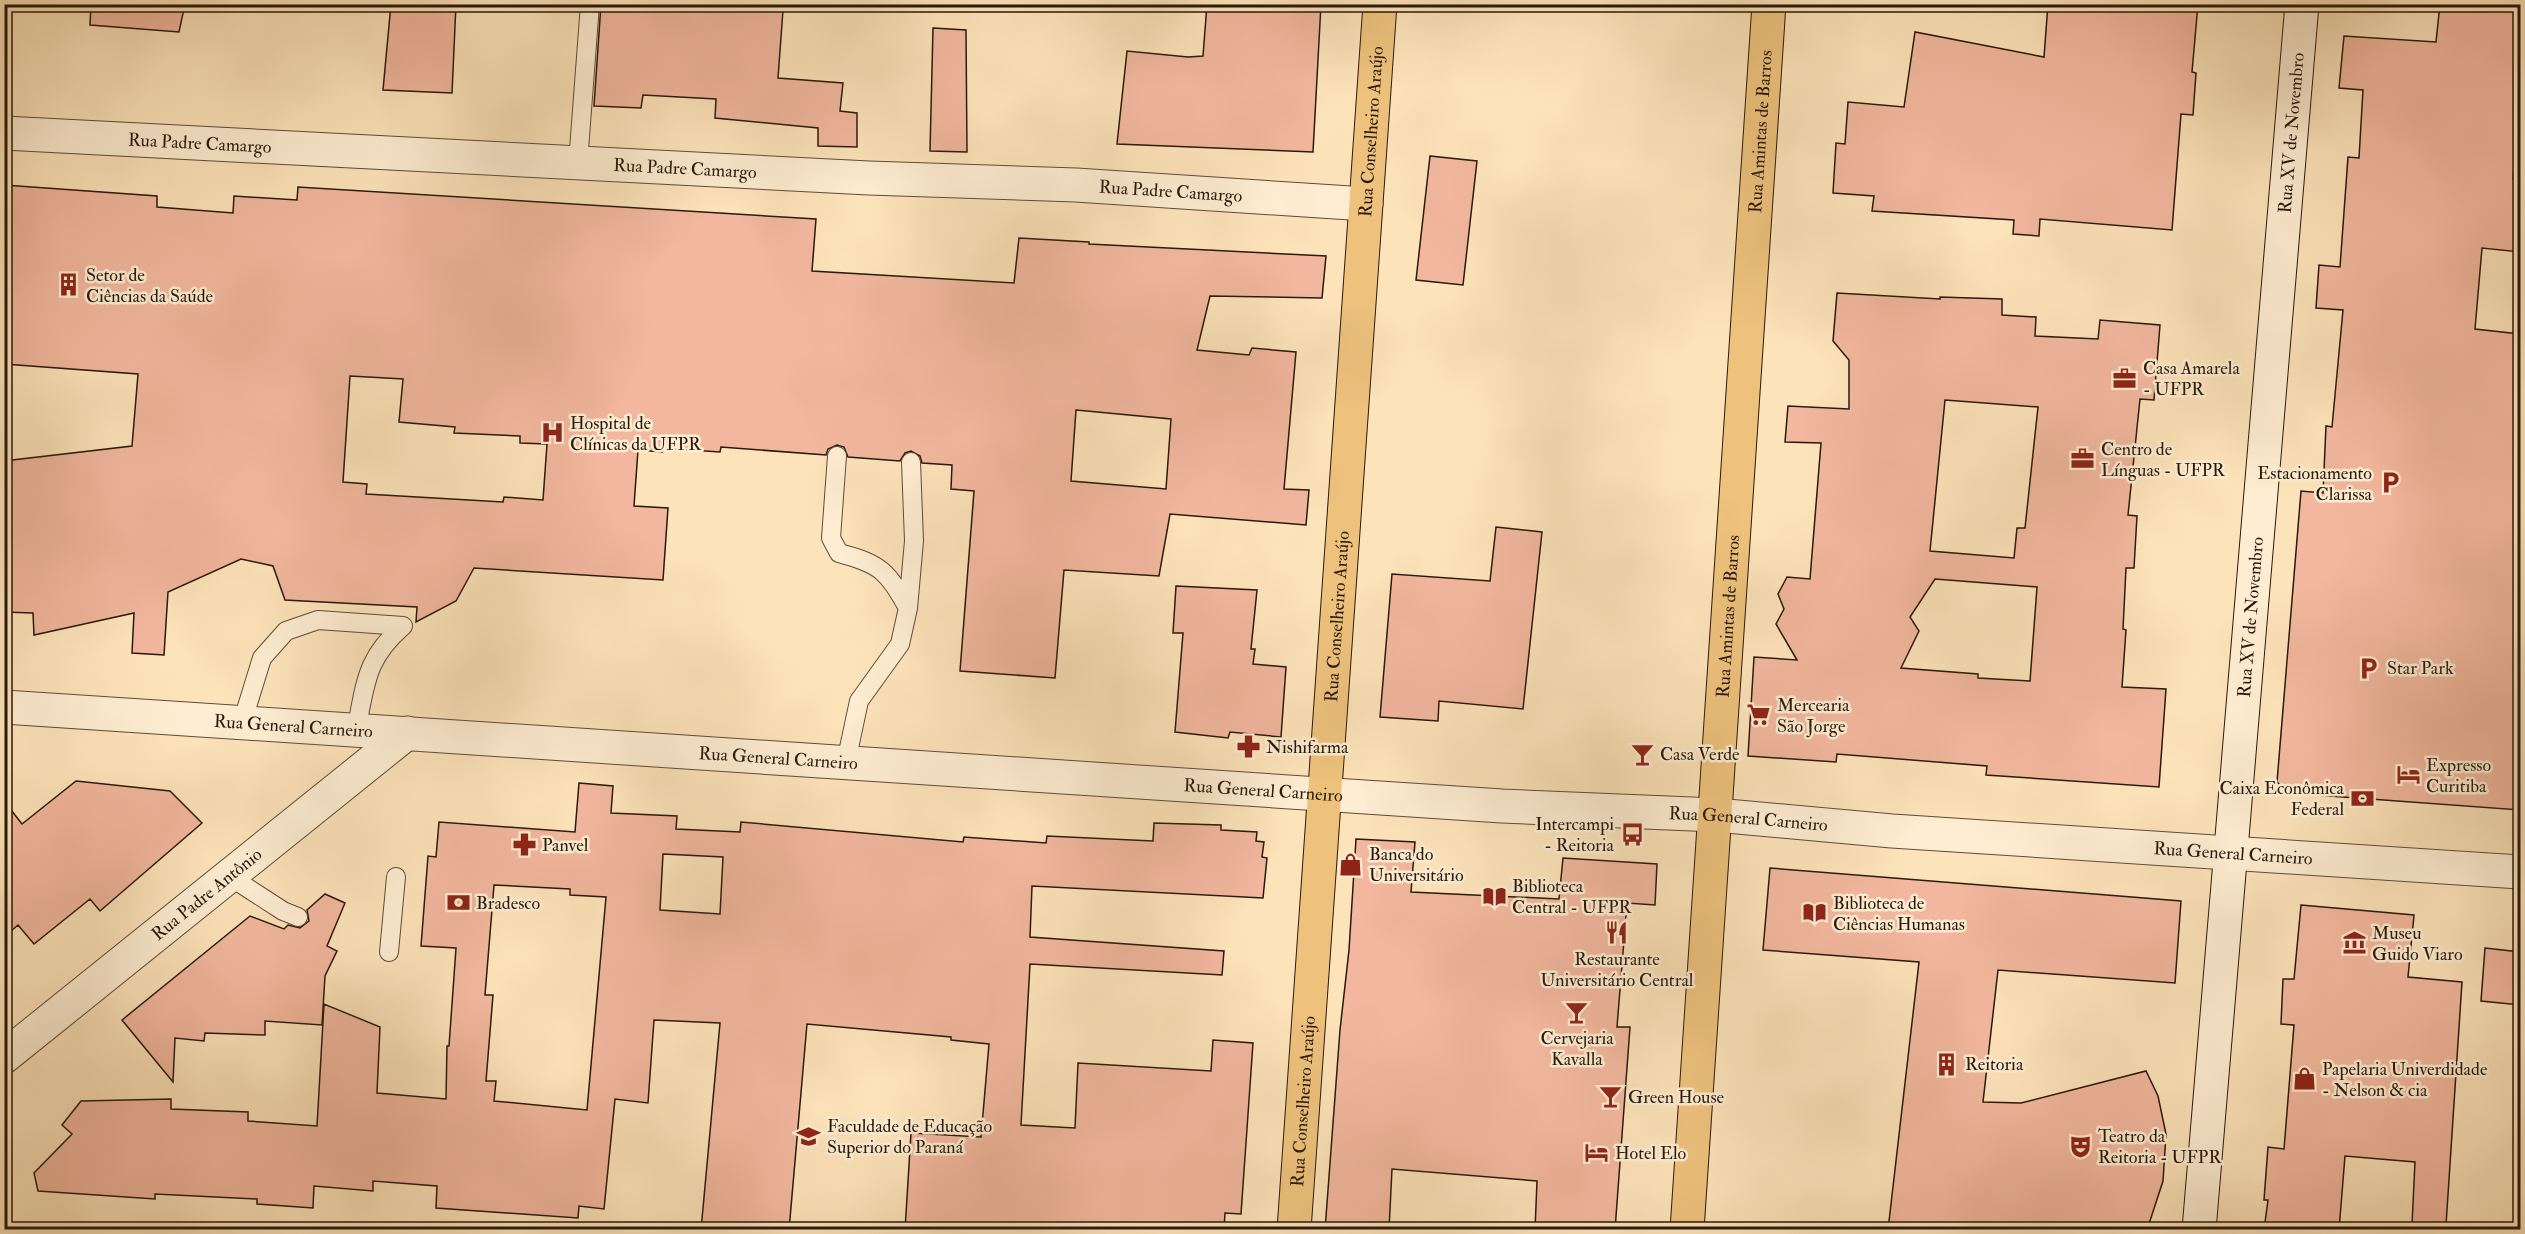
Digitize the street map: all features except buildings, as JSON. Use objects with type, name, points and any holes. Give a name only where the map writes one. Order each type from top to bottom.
[{"type":"main road","name":"Rua Conselheiro Araújo","points":[[1294,1230],[1380,4]]},
{"type":"main road","name":"Rua Amintas de Barros","points":[[1687,1230],[1769,4]]},
{"type":"street","name":"Rua XV de Novembro","points":[[2199,1230],[2302,4]]},
{"type":"street","name":"Rua Padre Camargo","points":[[4,133],[869,178],[1076,185],[1366,204]]},
{"type":"street","name":"Rua General Carneiro","points":[[4,707],[1502,806],[1716,815],[1892,831],[2520,873]]},
{"type":"street","name":"Rua Padre Antônio","points":[[4,1057],[407,733]]},
{"type":"lane","points":[[578,162],[590,4]]},
{"type":"lane","points":[[837,456],[831,538],[839,553],[868,561],[892,579],[908,608]]},
{"type":"lane","points":[[846,762],[859,701],[900,644],[908,608],[914,541],[911,462]]},
{"type":"lane","points":[[242,723],[262,658],[286,631],[318,620],[403,626],[384,642],[369,669],[356,730]]},
{"type":"lane","points":[[230,876],[283,911],[298,917]]},
{"type":"lane","points":[[389,952],[396,877]]},
{"type":"place","name":"Setor de Ciências da Saúde","points":[[68,285]]},
{"type":"place","name":"Casa Amarela - UFPR","points":[[2125,378]]},
{"type":"place","name":"Hospital de Clínicas da UFPR","points":[[552,433]]},
{"type":"place","name":"Centro de Línguas - UFPR","points":[[2083,459]]},
{"type":"place","name":"Estacionamento Clarissa","points":[[2390,483]]},
{"type":"place","name":"Star Park","points":[[2369,668]]},
{"type":"place","name":"Mercearia São Jorge","points":[[1759,715]]},
{"type":"place","name":"Nishifarma","points":[[1248,747]]},
{"type":"place","name":"Casa Verde","points":[[1642,754]]},
{"type":"place","name":"Expresso Curitiba","points":[[2408,775]]},
{"type":"place","name":"Caixa Econômica Federal","points":[[2362,798]]},
{"type":"place","name":"Intercampi - Reitoria","points":[[1632,834]]},
{"type":"place","name":"Panvel","points":[[524,845]]},
{"type":"place","name":"Banca do Universitário","points":[[1351,864]]},
{"type":"place","name":"Biblioteca Central - UFPR","points":[[1494,896]]},
{"type":"place","name":"Bradesco","points":[[458,903]]},
{"type":"place","name":"Biblioteca de Ciências Humanas","points":[[1815,913]]},
{"type":"place","name":"Restaurante Universitário Central","points":[[1617,933]]},
{"type":"place","name":"Museu Guido Viaro","points":[[2354,943]]},
{"type":"place","name":"Cervejaria Kavalla","points":[[1577,1012]]},
{"type":"place","name":"Reitoria","points":[[1947,1064]]},
{"type":"place","name":"Papelaria Univerdidade - Nelson & cia","points":[[2304,1079]]},
{"type":"place","name":"Green House","points":[[1610,1097]]},
{"type":"place","name":"Faculdade de Educação Superior do Paraná","points":[[809,1136]]},
{"type":"place","name":"Teatro da Reitoria - UFPR","points":[[2080,1146]]},
{"type":"place","name":"Hotel Elo","points":[[1597,1153]]}]
